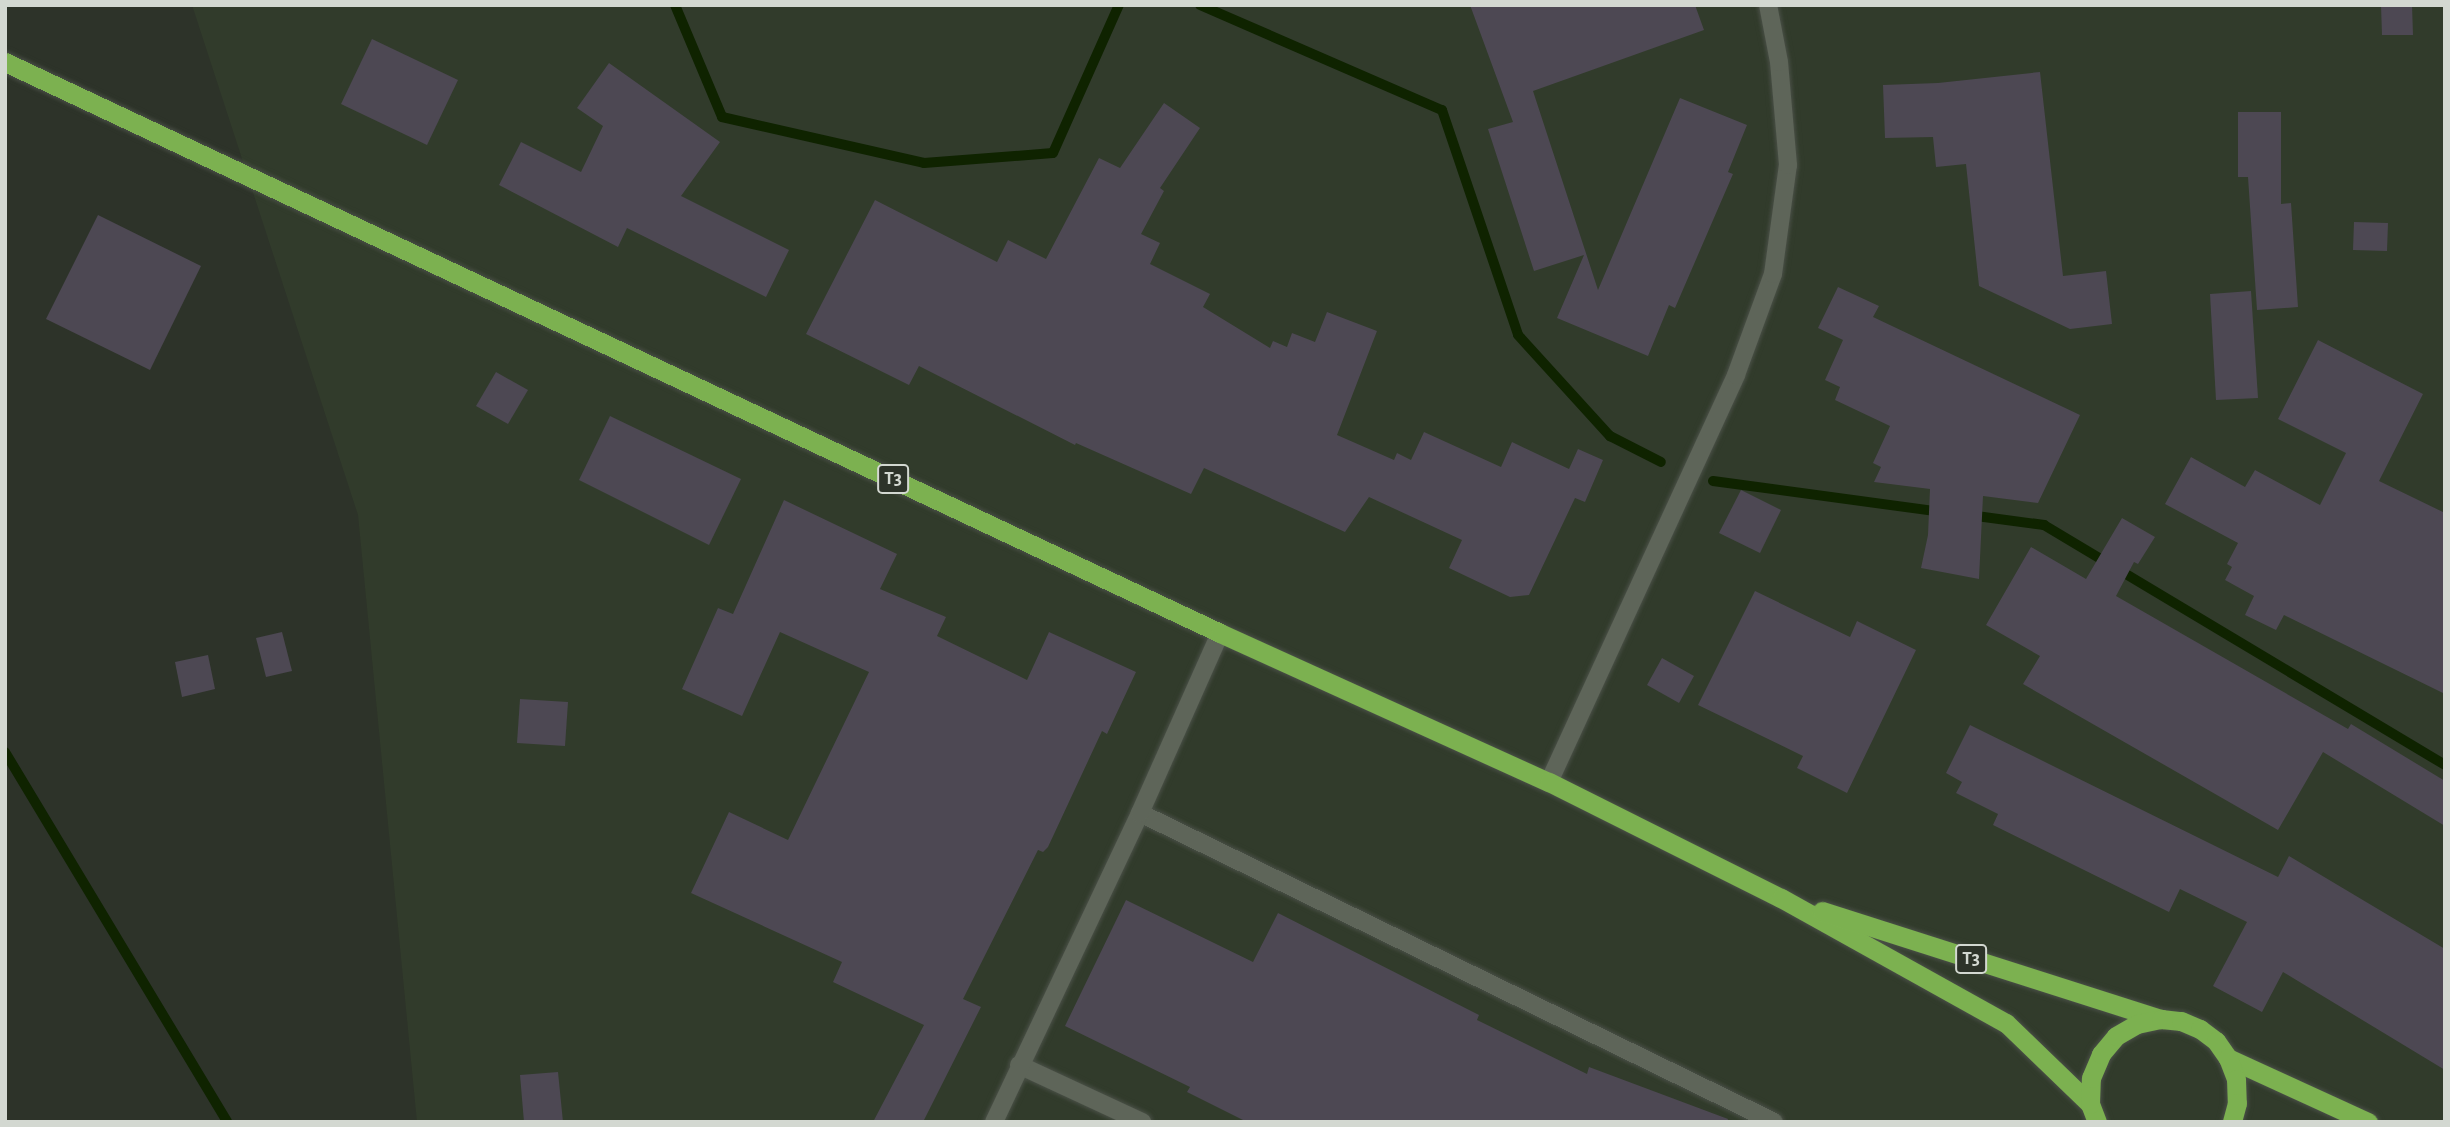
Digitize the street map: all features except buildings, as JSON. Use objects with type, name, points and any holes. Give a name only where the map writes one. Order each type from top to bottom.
[{"type":"highway","name":"T3","points":[[5,62],[1220,633],[1549,782],[1781,898],[2006,1024],[2093,1113]]},
{"type":"highway","name":"T3","points":[[1781,898],[2200,1029],[2217,1041],[2228,1058],[2236,1079],[2237,1103],[2232,1122]]},
{"type":"highway","name":"T3","points":[[2093,1113],[2091,1078],[2101,1054],[2116,1036],[2137,1024],[2161,1019]]},
{"type":"highway","name":"T3","points":[[2228,1058],[2368,1122]]},
{"type":"street","points":[[1549,782],[1736,375],[1773,274],[1788,165],[1779,62],[1768,5]]},
{"type":"street","points":[[994,1122],[1140,813],[1220,633]]},
{"type":"street","points":[[1140,813],[1774,1122]]},
{"type":"street","points":[[1019,1065],[1142,1122]]},
{"type":"shaded area","points":[[192,5],[2445,5],[2445,1122],[417,1122],[358,515]]},
{"type":"waterway","points":[[675,5],[722,117],[924,163],[1053,153],[1119,5]]},
{"type":"waterway","points":[[1200,5],[1442,110],[1518,335],[1610,436],[1661,462]]},
{"type":"waterway","points":[[1713,481],[1943,512]]},
{"type":"waterway","points":[[1969,515],[2044,525],[2445,765]]},
{"type":"waterway","points":[[5,752],[227,1122]]}]
